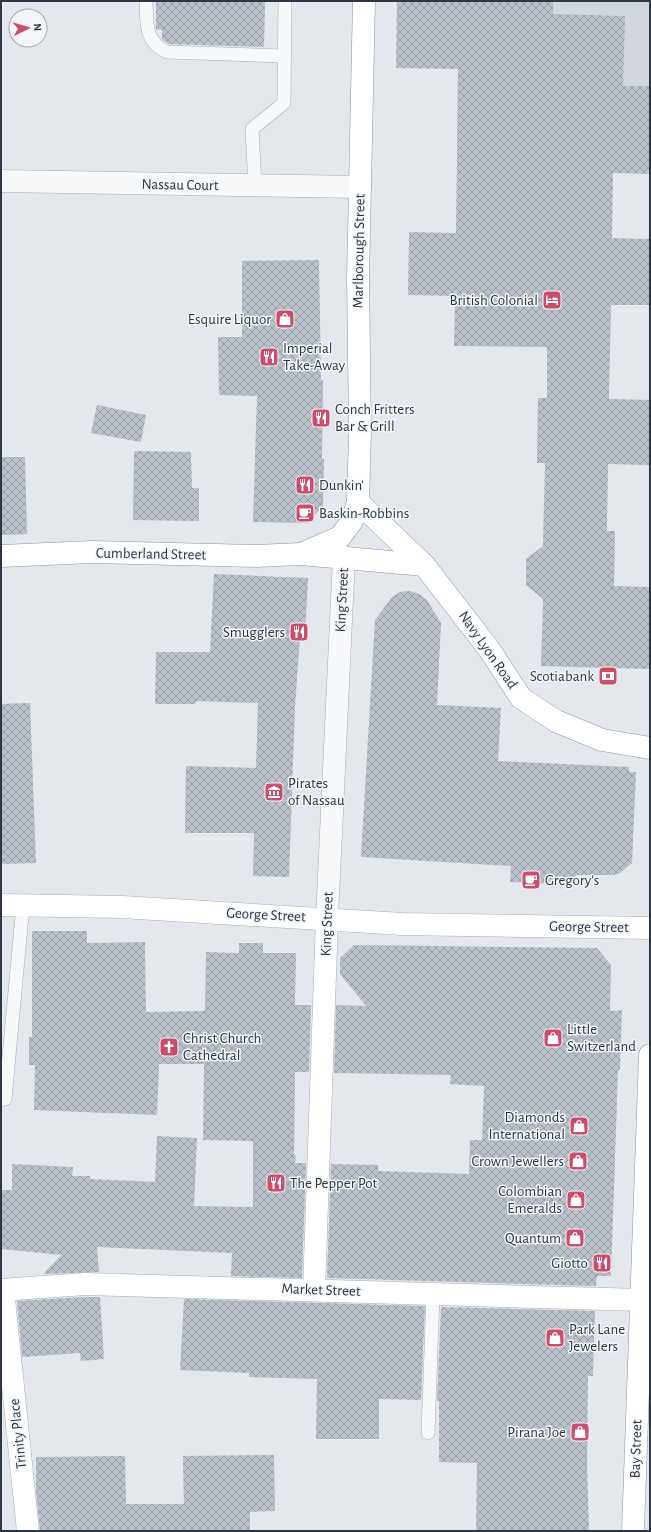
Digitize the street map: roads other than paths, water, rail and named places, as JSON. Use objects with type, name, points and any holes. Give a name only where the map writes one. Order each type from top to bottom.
[{"type":"main road","name":"Marlborough Street","points":[[358,502],[360,430],[358,278],[364,1]]},
{"type":"main road","name":"Cumberland Street","points":[[301,554],[340,537],[352,521],[358,502]]},
{"type":"main road","name":"Navy Lyon Road","points":[[358,502],[424,565],[489,649],[521,698],[556,721],[602,740],[650,748]]},
{"type":"main road","name":"Cumberland Street","points":[[1,556],[92,552],[256,556],[301,554],[424,565]]},
{"type":"main road","name":"George Street","points":[[1,905],[122,907],[327,918],[403,924],[650,928]]},
{"type":"main road","name":"King Street","points":[[314,1290],[327,918]]},
{"type":"main road","name":"Bay Street","points":[[633,1531],[643,1437],[642,1300],[650,1055]]},
{"type":"main road","name":"Market Street","points":[[2,1290],[85,1284],[642,1300]]},
{"type":"main road","name":"Trinity Place","points":[[2,1290],[28,1531]]},
{"type":"street","name":"Nassau Court","points":[[1,182],[360,187]]},
{"type":"street","name":"King Street","points":[[327,918],[344,557]]},
{"type":"lane","points":[[146,1],[148,33],[156,47],[167,52],[284,56]]},
{"type":"lane","points":[[255,186],[252,129],[284,103],[285,1]]},
{"type":"lane","points":[[1,1100],[5,1099],[23,905]]},
{"type":"lane","points":[[428,1433],[433,1294]]},
{"type":"place","name":"British Colonial","points":[[552,300]]},
{"type":"place","name":"Esquire Liquor","points":[[285,319]]},
{"type":"place","name":"Imperial Take-Away","points":[[269,357]]},
{"type":"place","name":"Conch Fritters Bar & Grill","points":[[321,418]]},
{"type":"place","name":"Dunkin'","points":[[305,485]]},
{"type":"place","name":"Baskin-Robbins","points":[[305,513]]},
{"type":"place","name":"Smugglers","points":[[299,632]]},
{"type":"place","name":"Scotiabank","points":[[608,676]]},
{"type":"place","name":"Pirates of Nassau","points":[[274,792]]},
{"type":"place","name":"Gregory’s","points":[[531,880]]},
{"type":"place","name":"Little Switzerland","points":[[553,1038]]},
{"type":"place","name":"Christ Church Cathedral","points":[[169,1047]]},
{"type":"place","name":"Diamonds International","points":[[579,1126]]},
{"type":"place","name":"Crown Jewellers","points":[[578,1161]]},
{"type":"place","name":"The Pepper Pot","points":[[276,1183]]},
{"type":"place","name":"Colombian Emeralds","points":[[576,1200]]},
{"type":"place","name":"Quantum","points":[[575,1238]]},
{"type":"place","name":"Giotto","points":[[602,1263]]},
{"type":"place","name":"Park Lane Jewelers","points":[[555,1338]]},
{"type":"place","name":"Pirana Joe","points":[[580,1432]]}]
